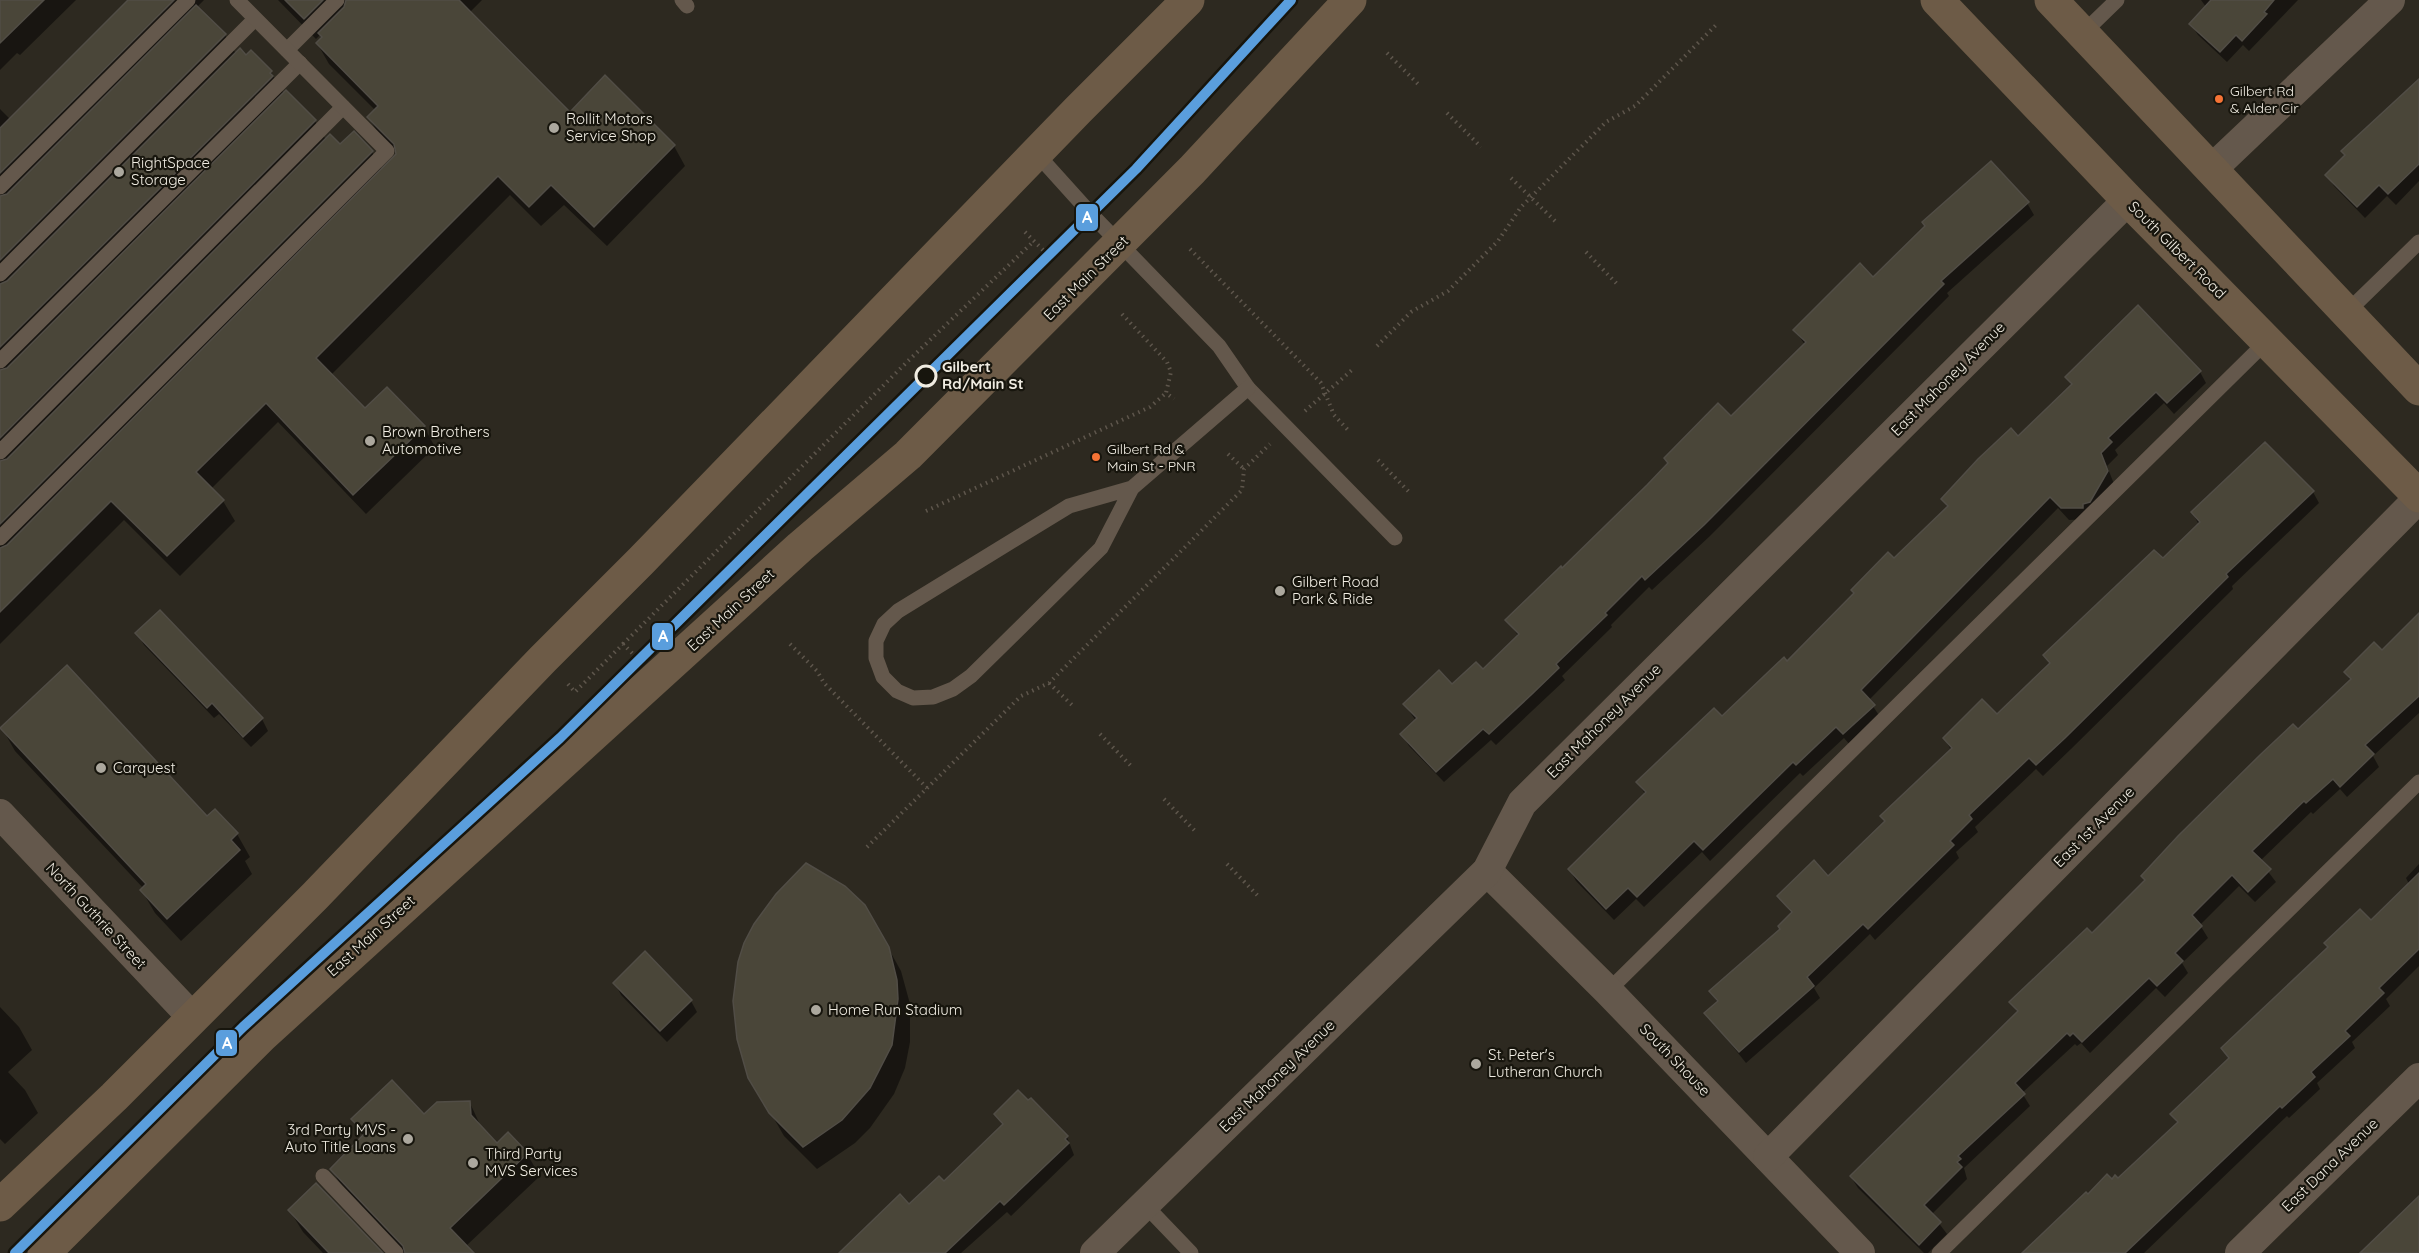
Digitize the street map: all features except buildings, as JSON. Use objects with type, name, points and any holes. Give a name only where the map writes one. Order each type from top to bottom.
[{"type":"main road","points":[[0,1205],[91,1120],[315,896],[1036,153],[1188,0]]},
{"type":"main road","name":"East Main Street","points":[[44,1253],[262,1036],[800,547],[908,455],[1228,133],[1350,0]]},
{"type":"main road","name":"South Gilbert Road","points":[[1937,0],[2128,200],[2419,497]]},
{"type":"main road","points":[[2051,0],[2419,389]]},
{"type":"street","points":[[2212,169],[2390,0]]},
{"type":"street","name":"East Mahoney Avenue","points":[[1095,1253],[1487,871],[1522,803],[2128,200]]},
{"type":"street","name":"East 1st Avenue","points":[[1768,1157],[2419,497]]},
{"type":"street","name":"North Guthrie Street","points":[[0,814],[193,1018]]},
{"type":"street","name":"South Shouse","points":[[1487,871],[1608,991],[1860,1253]]},
{"type":"street","name":"East Dana Avenue","points":[[2240,1253],[2419,1078]]},
{"type":"lane","points":[[0,187],[188,0]]},
{"type":"lane","points":[[0,538],[387,151],[237,0]]},
{"type":"lane","points":[[287,50],[337,0]]},
{"type":"lane","points":[[2083,33],[2117,0]]},
{"type":"lane","points":[[0,274],[255,19]]},
{"type":"lane","points":[[0,361],[300,63]]},
{"type":"lane","points":[[0,452],[344,106]]},
{"type":"lane","points":[[1036,153],[1219,346],[1248,388],[1395,538]]},
{"type":"lane","points":[[2346,313],[2419,242]]},
{"type":"lane","points":[[1608,991],[2267,341]]},
{"type":"lane","points":[[1132,488],[1069,506],[898,611],[884,624],[876,641],[876,658],[883,677],[897,691],[913,698],[933,697],[971,676],[1101,548],[1132,488],[1248,388]]},
{"type":"lane","points":[[1939,1253],[2419,782]]},
{"type":"lane","points":[[323,1176],[396,1253]]},
{"type":"lane","points":[[1145,1205],[1191,1253]]},
{"type":"path","points":[[1377,346],[1411,312],[1448,291],[1498,241],[1521,207],[1606,122],[1635,106],[1718,23]]},
{"type":"path","points":[[1387,53],[1419,85]]},
{"type":"path","points":[[1447,113],[1481,147]]},
{"type":"path","points":[[1511,178],[1555,221]]},
{"type":"path","points":[[1024,232],[1044,252]]},
{"type":"path","points":[[568,684],[575,692],[909,360],[1034,241]]},
{"type":"path","points":[[1190,249],[1321,383],[1334,415],[1348,430]]},
{"type":"path","points":[[1586,252],[1619,286]]},
{"type":"path","points":[[926,511],[1150,407],[1166,393],[1171,372],[1167,362],[1122,314]]},
{"type":"path","points":[[1303,412],[1352,370]]},
{"type":"path","points":[[1166,393],[1174,399]]},
{"type":"path","points":[[867,847],[1021,696],[1049,683],[1242,490],[1244,469],[1270,444]]},
{"type":"path","points":[[1228,454],[1244,469]]},
{"type":"path","points":[[1378,460],[1410,493]]},
{"type":"path","points":[[623,644],[634,654]]},
{"type":"path","points":[[790,644],[817,671],[824,683],[927,788]]},
{"type":"path","points":[[1049,683],[1073,706]]},
{"type":"path","points":[[1100,734],[1132,767]]},
{"type":"path","points":[[1164,800],[1196,832]]},
{"type":"path","points":[[1227,864],[1260,897]]},
{"type":"transit line","name":"A","points":[[15,1253],[243,1027],[560,738],[1136,169],[1291,0]]},
{"type":"place","name":"Gilbert Rd & Alder Cir","points":[[2219,99]]},
{"type":"place","name":"Rollit Motors Service Shop","points":[[554,128]]},
{"type":"place","name":"RightSpace Storage","points":[[119,172]]},
{"type":"place","name":"Gilbert Rd/Main St","points":[[926,376]]},
{"type":"place","name":"Brown Brothers Automotive","points":[[370,441]]},
{"type":"place","name":"Gilbert Rd & Main St - PNR","points":[[1096,457]]},
{"type":"place","name":"Gilbert Road Park & Ride","points":[[1280,591]]},
{"type":"place","name":"Carquest","points":[[101,768]]},
{"type":"place","name":"Home Run Stadium","points":[[816,1010]]},
{"type":"place","name":"St. Peter's Lutheran Church","points":[[1476,1064]]},
{"type":"place","name":"3rd Party MVS - Auto Title Loans","points":[[408,1139]]},
{"type":"place","name":"Third Party MVS Services","points":[[473,1163]]}]
